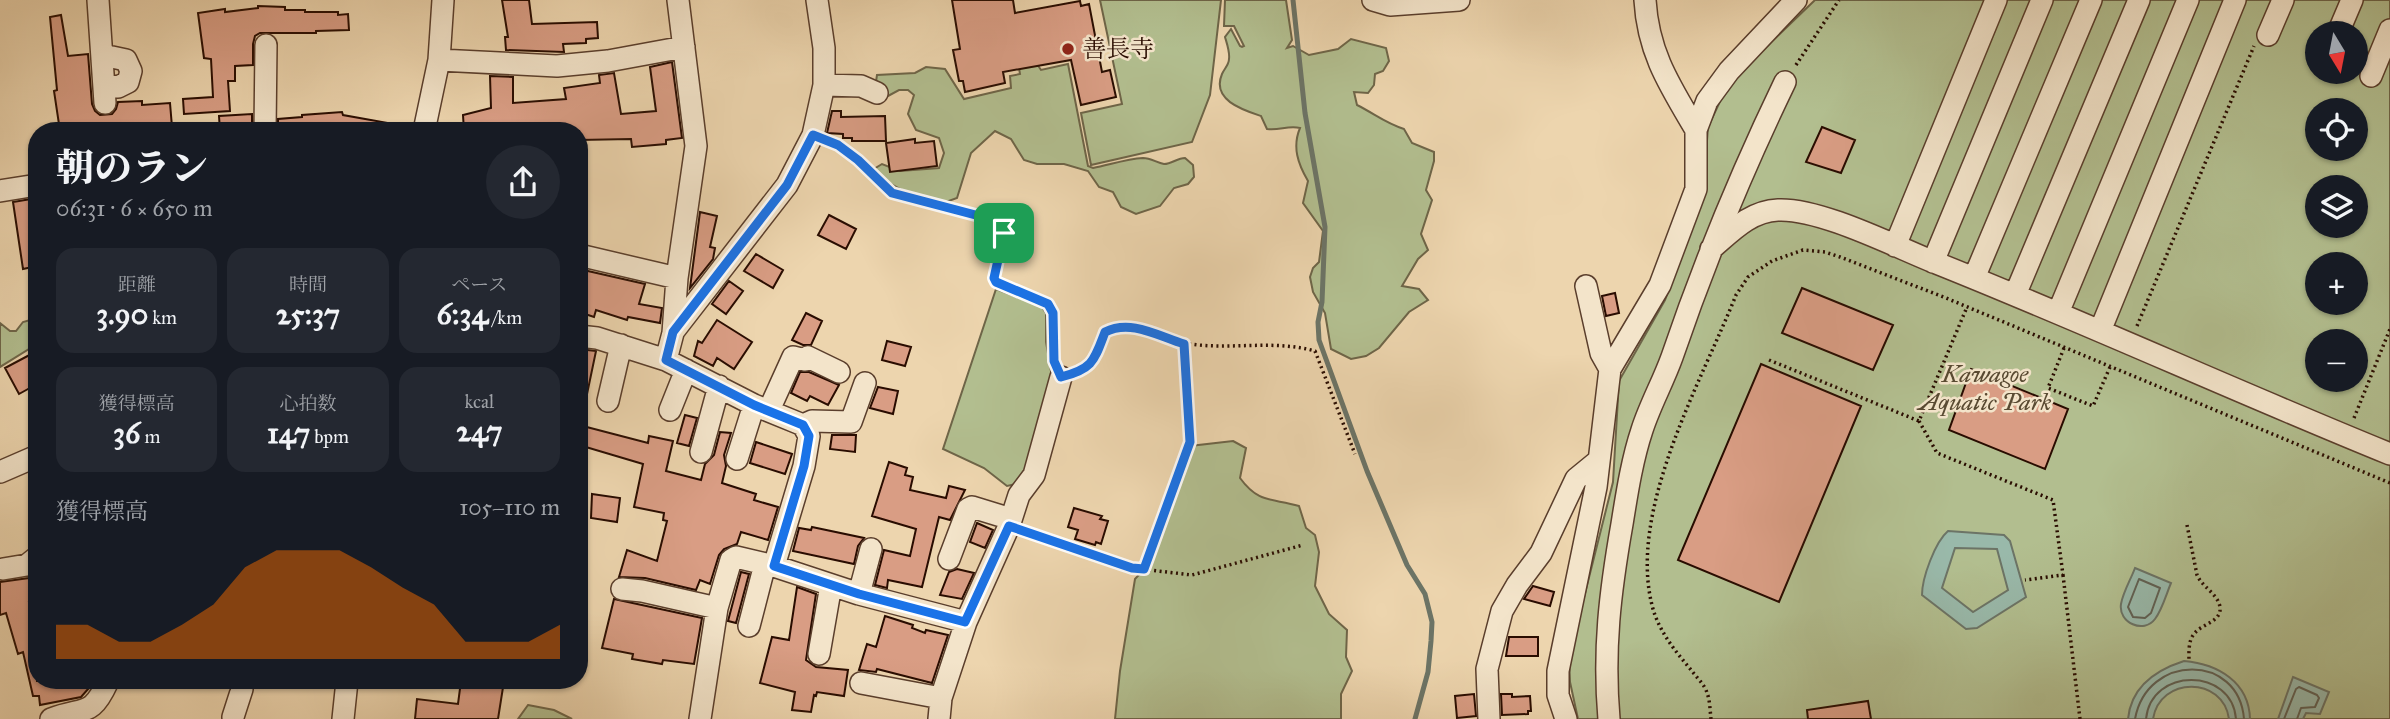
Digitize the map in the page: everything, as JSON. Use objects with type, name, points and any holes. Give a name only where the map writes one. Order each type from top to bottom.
[{"type":"street","points":[[98,0],[104,94]]},
{"type":"street","points":[[426,122],[439,61],[443,0]]},
{"type":"street","points":[[666,360],[673,332],[677,278],[696,146],[678,0]]},
{"type":"street","points":[[673,332],[787,185],[813,135],[824,85],[824,48],[817,0]]},
{"type":"street","points":[[1382,1],[1421,4],[1459,0]]},
{"type":"street","points":[[1645,0],[1646,19],[1661,72],[1696,130]]},
{"type":"street","points":[[1566,719],[1558,695],[1558,671],[1597,487],[1610,369],[1660,285],[1696,189],[1696,130],[1707,101],[1729,71],[1797,0]]},
{"type":"street","points":[[1895,246],[1996,0]]},
{"type":"street","points":[[1933,261],[2042,0]]},
{"type":"street","points":[[1974,278],[2091,0]]},
{"type":"street","points":[[2015,295],[2139,0]]},
{"type":"street","points":[[2058,313],[2188,0]]},
{"type":"street","points":[[2100,331],[2235,0]]},
{"type":"street","points":[[2262,36],[2283,0]]},
{"type":"street","points":[[2343,21],[2352,0]]},
{"type":"street","points":[[2371,76],[2390,30]]},
{"type":"street","points":[[265,122],[266,46]]},
{"type":"street","points":[[439,61],[557,66],[608,61],[684,47]]},
{"type":"street","points":[[1609,719],[1605,675],[1606,631],[1626,499],[1642,431],[1711,249],[1752,149],[1785,82]]},
{"type":"street","points":[[824,85],[861,86],[877,93]]},
{"type":"street","points":[[0,191],[28,186]]},
{"type":"street","points":[[1711,249],[1759,213],[1779,210],[1819,216],[2015,295],[2390,454]]},
{"type":"street","points":[[588,257],[677,278]]},
{"type":"street","points":[[1586,286],[1601,353],[1610,369]]},
{"type":"street","points":[[588,337],[666,360],[803,425],[809,436],[804,466],[749,626]]},
{"type":"street","points":[[608,401],[621,345]]},
{"type":"street","points":[[737,459],[762,407],[793,357],[805,360],[808,357],[839,372]]},
{"type":"street","points":[[670,410],[686,370]]},
{"type":"street","points":[[861,683],[940,709],[965,622],[1010,523],[1019,495],[1034,475],[1061,377]]},
{"type":"street","points":[[803,425],[812,421],[850,422],[865,383]]},
{"type":"street","points":[[701,452],[719,386]]},
{"type":"street","points":[[1489,719],[1487,669],[1502,611],[1541,553],[1576,479],[1598,461]]},
{"type":"street","points":[[0,472],[28,462]]},
{"type":"street","points":[[950,559],[968,509],[972,507],[1010,523]]},
{"type":"street","points":[[859,594],[871,549]]},
{"type":"street","points":[[701,719],[717,608],[731,560],[736,557],[965,622]]},
{"type":"street","points":[[3,569],[28,564]]},
{"type":"street","points":[[819,654],[831,585]]},
{"type":"street","points":[[622,589],[717,608]]},
{"type":"street","points":[[51,719],[90,709],[99,701],[104,689]]},
{"type":"street","points":[[233,717],[242,689]]},
{"type":"street","points":[[343,719],[346,689]]},
{"type":"path","points":[[1785,82],[1839,0]]},
{"type":"path","points":[[2130,345],[2262,36]]},
{"type":"path","points":[[813,135],[838,145],[892,193],[987,218],[999,225],[1004,233],[994,278],[996,282],[1048,304],[1053,313],[1054,361],[1061,377],[1081,372],[1093,362],[1105,332],[1129,326],[1184,344],[1276,346],[1315,351],[1355,454]]},
{"type":"path","points":[[1711,719],[1707,691],[1659,628],[1652,605],[1648,572],[1651,513],[1658,487],[1736,295],[1748,277],[1756,271],[1772,261],[1802,250],[1825,252],[1840,257],[1967,307],[2390,483]]},
{"type":"path","points":[[1919,421],[1967,307]]},
{"type":"path","points":[[2346,436],[2390,329]]},
{"type":"path","points":[[1144,569],[1190,442],[1184,344]]},
{"type":"path","points":[[2064,348],[2048,388],[2093,406],[2110,367]]},
{"type":"path","points":[[1769,360],[1919,421],[1937,453],[2053,500],[2080,719]]},
{"type":"path","points":[[1010,523],[1132,568],[1192,575],[1303,545]]},
{"type":"path","points":[[2187,525],[2197,575],[2220,605],[2214,620],[2200,628],[2191,638],[2189,662]]},
{"type":"path","points":[[2025,580],[2063,575]]},
{"type":"green space","points":[[1100,0],[1221,0],[1210,95],[1192,142],[1091,165],[1081,113],[1122,104]]},
{"type":"green space","points":[[1225,0],[1286,0],[1292,40],[1287,48],[1293,46],[1309,55],[1338,49],[1351,39],[1386,48],[1389,61],[1383,71],[1375,74],[1374,85],[1368,93],[1354,92],[1357,105],[1404,129],[1412,143],[1434,152],[1426,190],[1432,200],[1421,234],[1428,250],[1418,259],[1402,286],[1419,289],[1428,300],[1409,312],[1379,348],[1366,356],[1351,359],[1331,349],[1325,313],[1313,292],[1310,277],[1319,262],[1323,231],[1303,203],[1308,181],[1297,155],[1296,142],[1300,128],[1267,129],[1261,116],[1231,102],[1221,91],[1222,74],[1229,59],[1225,37],[1231,29],[1240,46],[1244,46],[1234,26],[1224,26]]},
{"type":"green space","name":"Kawagoe Aquatic Park","points":[[1815,0],[2390,0],[2390,719],[1578,719],[1570,682],[1569,657],[1613,482],[1619,381],[1665,300],[1706,189],[1708,127],[1723,95],[1741,71]]},
{"type":"green space","points":[[1037,64],[1041,70],[1068,64],[1088,166],[1093,168],[1143,158],[1164,164],[1185,158],[1193,165],[1194,177],[1188,184],[1174,188],[1160,206],[1136,214],[1121,207],[1113,192],[1099,187],[1088,171],[1064,164],[1037,164],[1024,160],[1011,139],[995,131],[971,153],[957,198],[946,202],[907,193],[887,182],[874,169],[882,164],[900,171],[939,168],[944,153],[939,138],[916,130],[908,114],[914,95],[908,90],[899,90],[888,96],[875,88],[877,75],[915,73],[926,67],[945,69],[964,99],[1011,88],[1010,76],[1020,74],[1019,68]]},
{"type":"green space","points":[[996,289],[1041,306],[1046,313],[1046,342],[1052,377],[1031,463],[1016,484],[1007,486],[984,468],[943,449]]},
{"type":"green space","points":[[28,321],[28,350],[0,367],[0,323],[10,331],[16,331],[23,322]]},
{"type":"green space","points":[[1233,441],[1246,448],[1240,478],[1253,492],[1266,499],[1299,506],[1306,528],[1315,535],[1319,552],[1315,586],[1329,614],[1347,630],[1346,657],[1352,671],[1341,694],[1341,719],[1115,719],[1135,579],[1150,563],[1190,446]]},
{"type":"green space","points":[[528,705],[554,710],[572,719],[518,719]]},
{"type":"water","points":[[1948,531],[2004,535],[2010,541],[2026,597],[1977,628],[1966,629],[1922,595],[1930,561]],"holes":[[[1955,548],[1997,549],[2008,590],[1973,612],[1942,588]]]},
{"type":"water","points":[[2135,568],[2171,583],[2155,619],[2145,626],[2128,621],[2121,611],[2123,595]]},
{"type":"water","points":[[2184,661],[2209,666],[2229,677],[2244,695],[2250,719],[2229,719],[2224,705],[2216,695],[2191,687],[2167,695],[2158,705],[2153,719],[2128,719],[2134,697],[2147,681],[2164,669]]},
{"type":"water","points":[[2293,677],[2329,692],[2320,714],[2306,713],[2303,719],[2278,719]]},
{"type":"building","points":[[502,0],[529,0],[532,24],[597,22],[598,38],[586,39],[586,43],[563,44],[564,52],[506,50],[505,37],[508,37]]},
{"type":"building","points":[[952,0],[1013,0],[1015,13],[1080,1],[1081,6],[1089,4],[1102,72],[1110,70],[1116,97],[1081,105],[1071,60],[1003,72],[1005,83],[965,92],[963,81],[959,81],[953,50],[960,49]]},
{"type":"building","points":[[258,6],[348,14],[349,30],[260,33],[255,36],[253,44],[253,65],[235,66],[235,81],[228,81],[230,111],[184,114],[183,99],[213,97],[211,59],[204,58],[198,13],[225,9],[225,12]]},
{"type":"building","points":[[61,15],[68,56],[88,54],[92,104],[95,111],[100,115],[112,114],[118,102],[142,101],[142,105],[170,103],[172,122],[59,122],[50,17]]},
{"type":"building","points":[[672,62],[682,138],[666,140],[666,144],[632,147],[631,139],[588,140],[588,122],[463,122],[463,115],[491,108],[490,76],[513,77],[513,103],[566,99],[564,88],[600,83],[599,75],[614,73],[621,114],[656,111],[650,67]]},
{"type":"building","points":[[832,111],[841,111],[841,117],[885,116],[886,141],[852,141],[852,138],[843,138],[843,134],[827,133]]},
{"type":"building","points":[[342,112],[343,115],[382,122],[278,122],[278,119]]},
{"type":"building","points":[[252,114],[252,122],[219,122],[219,116]]},
{"type":"building","points":[[1822,127],[1855,140],[1841,173],[1806,162]]},
{"type":"building","points":[[915,139],[915,143],[934,141],[937,166],[890,172],[886,143]]},
{"type":"building","points":[[28,200],[28,268],[23,269],[13,202]]},
{"type":"building","points":[[700,212],[717,216],[710,247],[715,248],[713,259],[690,288]]},
{"type":"building","points":[[829,215],[856,229],[846,249],[818,235]]},
{"type":"building","points":[[756,254],[783,270],[773,288],[744,271]]},
{"type":"building","points":[[588,271],[645,284],[639,304],[662,308],[660,323],[628,317],[627,320],[596,310],[594,317],[588,315]]},
{"type":"building","points":[[729,281],[743,291],[726,314],[712,304]]},
{"type":"building","points":[[1802,288],[1893,325],[1873,370],[1782,333]]},
{"type":"building","points":[[1615,293],[1619,313],[1606,316],[1602,296]]},
{"type":"building","points":[[806,313],[822,321],[811,345],[792,340]]},
{"type":"building","points":[[717,320],[752,342],[734,369],[717,358],[713,366],[694,356],[698,341],[702,343]]},
{"type":"building","points":[[887,341],[911,347],[905,366],[882,360]]},
{"type":"building","points":[[588,350],[596,351],[588,389]]},
{"type":"building","points":[[28,356],[28,389],[19,394],[5,368]]},
{"type":"building","points":[[1761,364],[1861,406],[1779,602],[1678,560]]},
{"type":"building","points":[[1971,369],[2068,409],[2045,469],[1949,430]]},
{"type":"building","points":[[800,372],[809,372],[839,385],[828,405],[810,396],[807,401],[791,393]]},
{"type":"building","points":[[878,387],[898,391],[893,414],[870,408]]},
{"type":"building","points":[[685,415],[697,418],[689,446],[677,443]]},
{"type":"building","points":[[588,427],[648,443],[649,436],[673,441],[666,471],[701,480],[705,464],[714,455],[720,432],[731,433],[724,455],[726,466],[722,483],[756,494],[754,500],[778,507],[768,540],[741,532],[737,544],[724,549],[719,555],[710,584],[700,580],[696,590],[645,578],[619,577],[627,550],[657,561],[667,521],[663,520],[664,513],[634,507],[643,464],[588,448]]},
{"type":"building","points":[[832,435],[856,435],[855,452],[830,449]]},
{"type":"building","points":[[756,442],[792,454],[785,474],[750,463]]},
{"type":"building","points":[[889,462],[907,468],[905,475],[913,477],[910,490],[946,498],[949,486],[965,490],[950,520],[939,517],[922,587],[888,580],[887,588],[875,585],[884,550],[910,556],[916,529],[872,516]]},
{"type":"building","points":[[592,494],[620,498],[617,522],[591,518]]},
{"type":"building","points":[[1074,508],[1102,516],[1100,519],[1108,521],[1101,544],[1096,542],[1095,545],[1075,539],[1078,530],[1068,527]]},
{"type":"building","points":[[977,523],[993,530],[985,548],[970,542]]},
{"type":"building","points":[[812,527],[864,538],[858,546],[854,564],[793,551],[799,528],[811,530]]},
{"type":"building","points":[[957,569],[974,573],[962,599],[940,595],[949,572]]},
{"type":"building","points":[[741,572],[749,574],[736,623],[728,621]]},
{"type":"building","points":[[28,578],[28,674],[23,652],[18,654],[6,613],[0,615],[0,582]]},
{"type":"building","points":[[1533,586],[1554,592],[1550,606],[1524,599]]},
{"type":"building","points":[[797,587],[816,594],[806,660],[816,667],[848,670],[844,696],[817,692],[811,712],[792,710],[795,692],[760,683],[772,637],[789,640]]},
{"type":"building","points":[[614,599],[702,618],[694,664],[663,660],[662,664],[632,659],[633,654],[602,648]]},
{"type":"building","points":[[885,616],[913,625],[912,628],[925,633],[926,630],[948,635],[932,683],[877,669],[876,672],[859,670],[867,644],[876,647]]},
{"type":"building","points":[[1509,637],[1538,637],[1538,656],[1506,656]]},
{"type":"building","points":[[31,689],[88,689],[81,697],[40,705],[39,696],[33,696]]},
{"type":"building","points":[[460,689],[503,689],[498,719],[415,719],[417,699],[458,704]]},
{"type":"building","points":[[1474,694],[1476,716],[1457,718],[1455,696]]},
{"type":"building","points":[[1501,694],[1512,694],[1512,697],[1530,696],[1531,711],[1528,711],[1528,714],[1502,715]]},
{"type":"building","points":[[1868,701],[1871,719],[1808,719],[1807,710]]},
{"type":"waterway","points":[[1293,0],[1305,113],[1325,227],[1319,340],[1367,471],[1407,565],[1425,594],[1432,622],[1428,672],[1415,719]]},
{"type":"place","name":"善長寺","points":[[1068,49]]},
{"type":"route","points":[[813,135],[838,145],[892,193],[987,218],[999,225],[1004,233],[994,278],[996,282],[1048,304],[1053,313],[1054,361],[1061,377],[1081,372],[1093,362],[1105,332],[1113,328],[1129,326],[1147,330],[1184,344],[1190,442],[1144,569],[1132,568],[1009,526],[965,622],[859,594],[774,566],[804,466],[809,436],[803,425],[754,405],[666,360],[673,332],[787,185],[813,135]]}]
